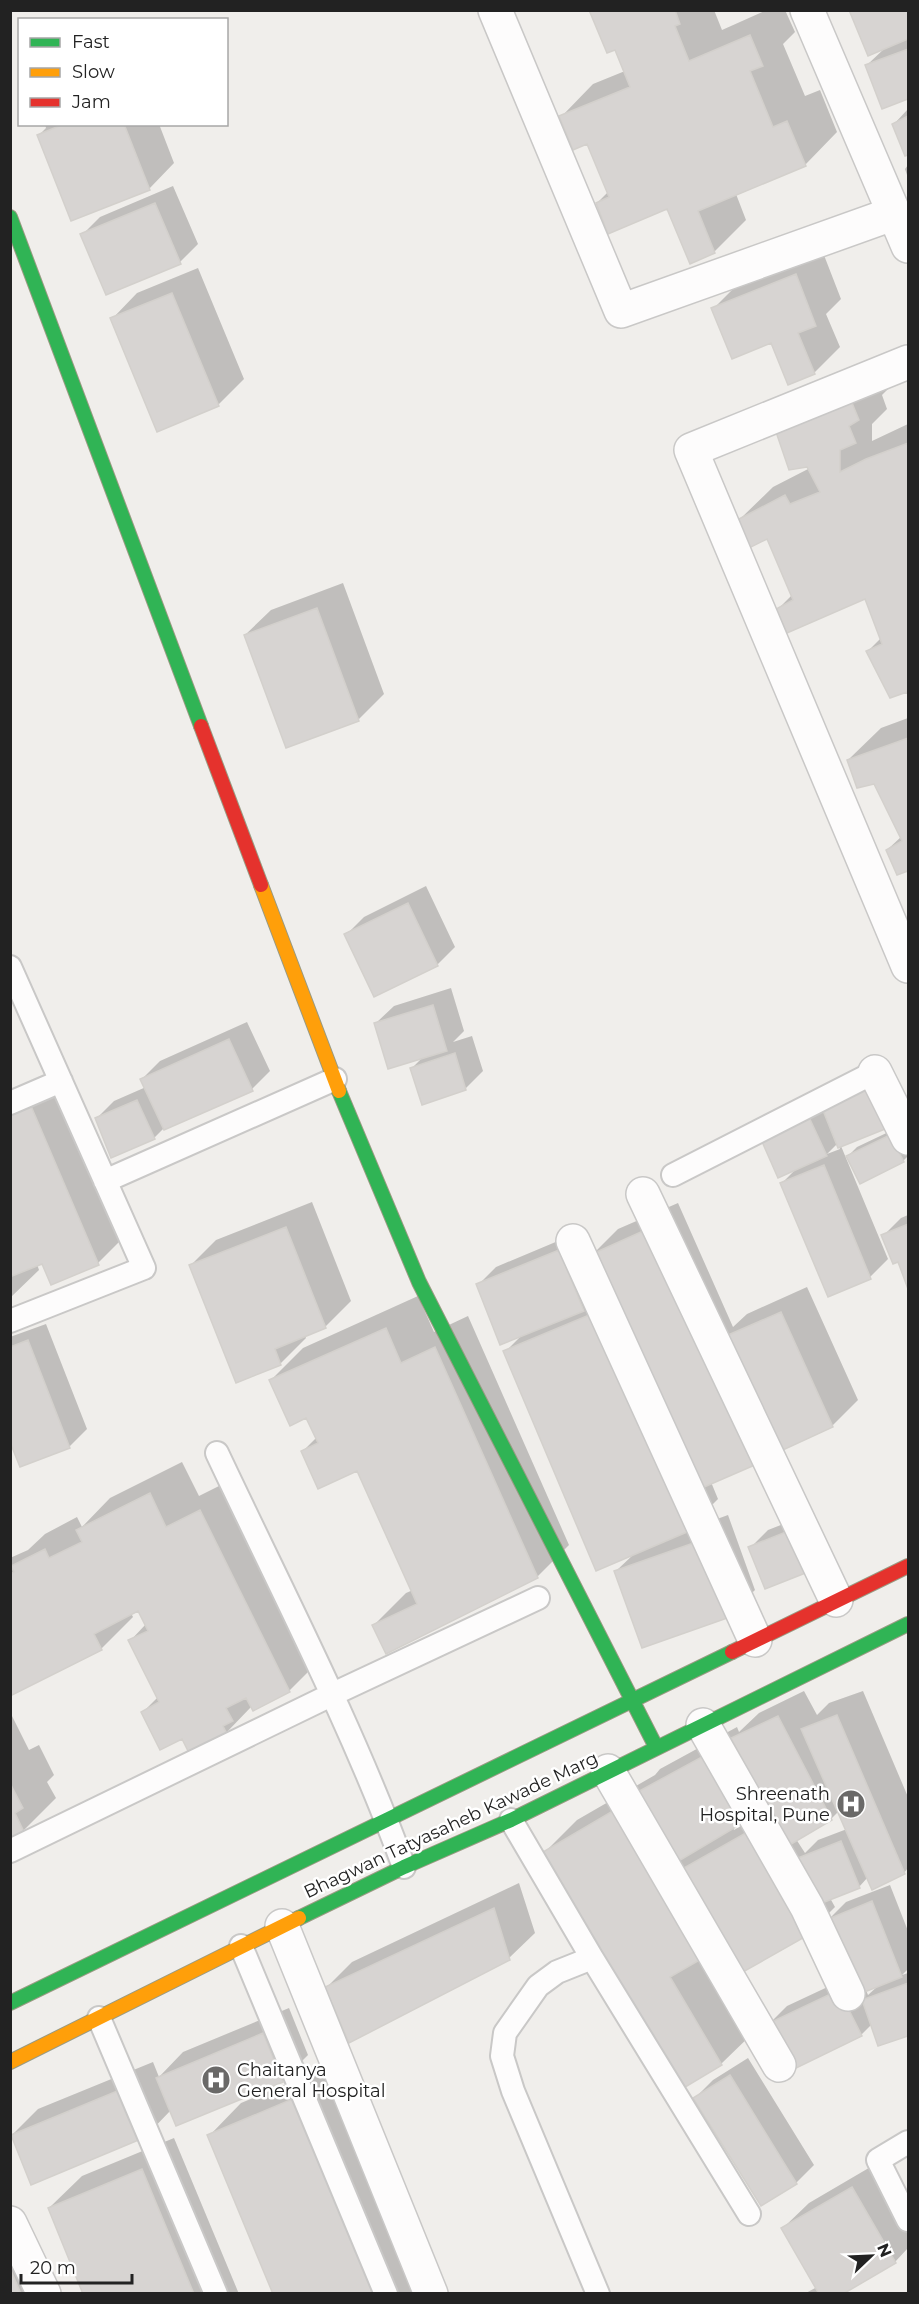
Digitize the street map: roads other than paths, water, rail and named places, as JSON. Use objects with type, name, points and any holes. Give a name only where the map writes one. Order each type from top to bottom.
[{"type":"street","points":[[495,10],[621,311],[902,212]]},
{"type":"street","points":[[807,10],[902,212]]},
{"type":"street","points":[[825,10],[902,212],[909,246]]},
{"type":"street","points":[[10,217],[364,1154],[419,1282],[656,1747]]},
{"type":"street","points":[[909,362],[691,450],[909,966]]},
{"type":"street","points":[[875,1072],[909,1138]]},
{"type":"street","points":[[643,1194],[837,1600]]},
{"type":"street","points":[[573,1241],[755,1640]]},
{"type":"street","name":"Bhagwan Tatyasaheb Kawade Marg","points":[[10,2003],[79,1975],[387,1820],[909,1566]]},
{"type":"street","name":"Bhagwan Tatyasaheb Kawade Marg","points":[[10,2062],[97,2013],[404,1867],[511,1820],[909,1624]]},
{"type":"street","points":[[703,1725],[807,1907],[848,1994]]},
{"type":"street","points":[[609,1771],[779,2065]]},
{"type":"street","points":[[282,1926],[431,2294]]},
{"type":"street","points":[[10,2223],[44,2294]]},
{"type":"lane","points":[[10,967],[144,1268],[10,1321]]},
{"type":"lane","points":[[673,1175],[875,1072]]},
{"type":"lane","points":[[105,1181],[335,1079]]},
{"type":"lane","points":[[10,1103],[61,1081]]},
{"type":"lane","points":[[217,1453],[331,1695],[387,1820],[404,1867]]},
{"type":"lane","points":[[10,1851],[331,1695],[538,1598]]},
{"type":"lane","points":[[511,1820],[592,1958],[749,2214]]},
{"type":"lane","points":[[241,1946],[386,2294]]},
{"type":"lane","points":[[592,1958],[557,1972],[538,1986],[505,2032],[502,2056],[513,2091],[598,2294]]},
{"type":"lane","points":[[97,2013],[216,2294]]},
{"type":"lane","points":[[909,2142],[878,2160],[909,2220]]},
{"type":"place","name":"Shreenath Hospital, Pune","points":[[851,1804]]},
{"type":"place","name":"Chaitanya General Hospital","points":[[216,2080]]}]
